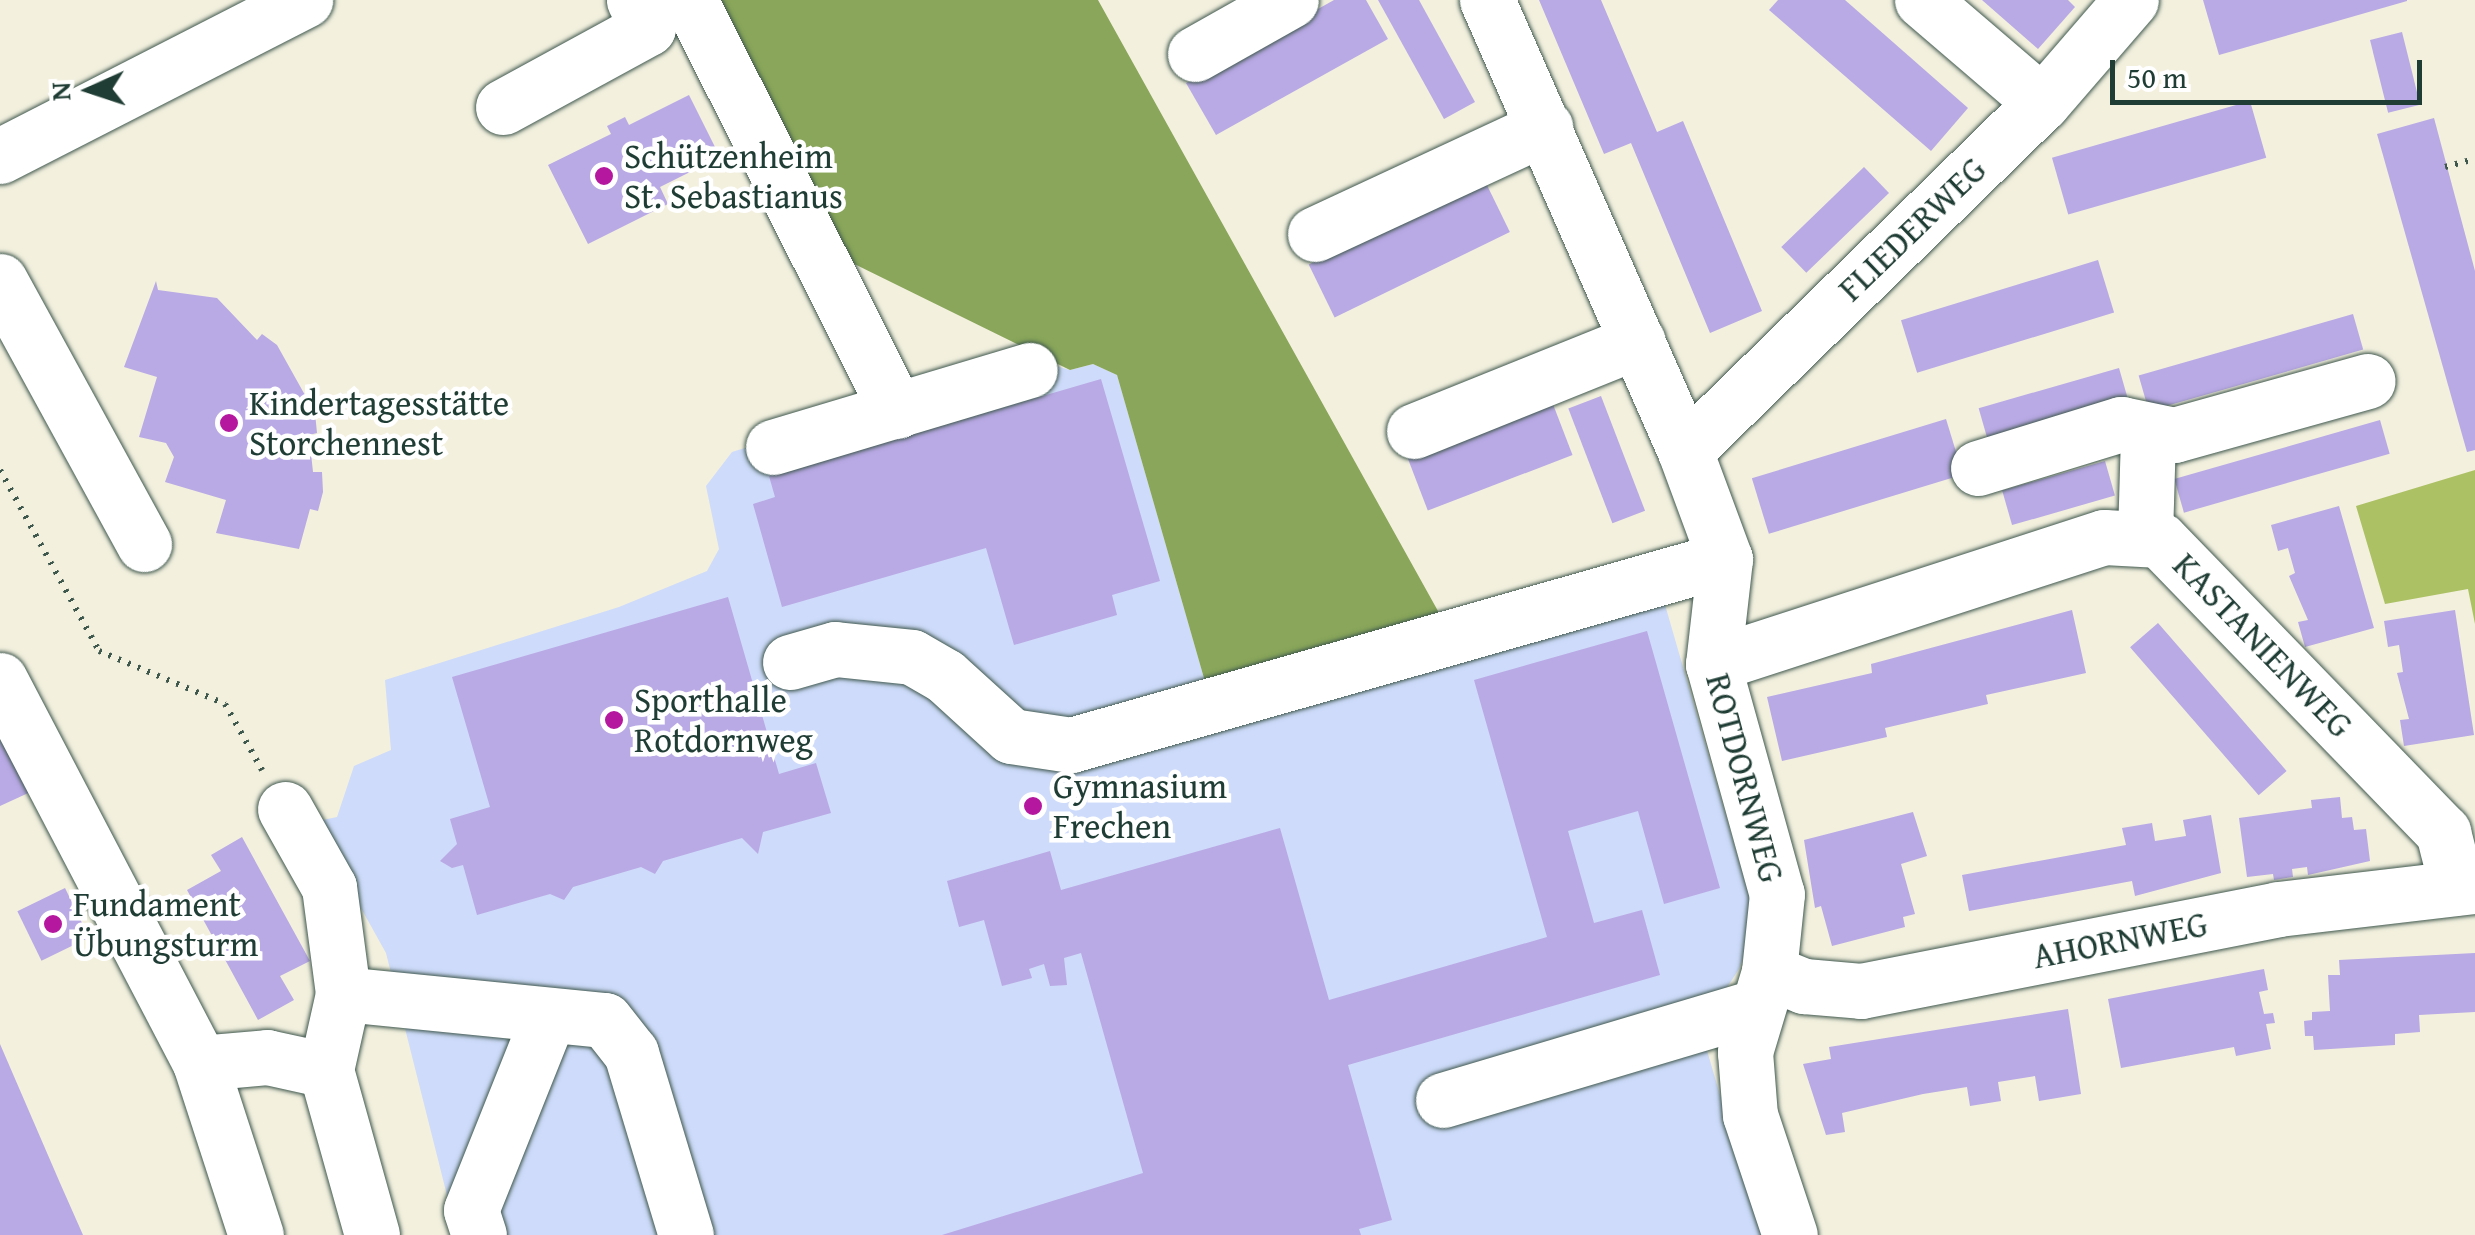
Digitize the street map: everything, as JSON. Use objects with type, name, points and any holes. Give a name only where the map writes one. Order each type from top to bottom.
[{"type":"street","points":[[5,142],[305,0]]},
{"type":"street","points":[[503,107],[648,28],[634,0]]},
{"type":"street","points":[[690,0],[897,410]]},
{"type":"street","points":[[1195,54],[1291,0]]},
{"type":"street","name":"ROTDORNWEG","points":[[1487,0],[1685,451],[1725,559],[1713,664],[1778,894],[1762,989],[1745,1052],[1750,1115],[1790,1235]]},
{"type":"street","points":[[1922,0],[2042,103]]},
{"type":"street","name":"FLIEDERWEG","points":[[1685,451],[2042,103],[2131,0]]},
{"type":"street","points":[[1315,234],[1545,127]]},
{"type":"street","points":[[0,281],[144,544]]},
{"type":"street","points":[[1414,431],[1638,341]]},
{"type":"street","points":[[772,447],[1030,370]]},
{"type":"street","points":[[1978,468],[2121,424],[2148,433],[2174,435],[2368,381]]},
{"type":"street","points":[[2145,536],[2148,433]]},
{"type":"street","name":"KASTANIENWEG","points":[[1713,664],[2104,537],[2145,536],[2176,552],[2443,832],[2466,886]]},
{"type":"street","points":[[790,662],[836,649],[912,658],[945,676],[1011,736],[1071,745],[1725,559]]},
{"type":"street","points":[[0,680],[200,1063],[241,1230]]},
{"type":"street","points":[[285,809],[329,887],[343,994],[326,1070],[372,1235]]},
{"type":"street","name":"AHORNWEG","points":[[1762,989],[1804,986],[1860,990],[2278,909],[2466,886]]},
{"type":"street","points":[[1443,1100],[1762,989]]},
{"type":"street","points":[[343,994],[606,1020],[631,1053],[686,1235]]},
{"type":"street","points":[[479,1235],[471,1210],[549,1015]]},
{"type":"street","points":[[200,1063],[267,1057],[326,1070]]},
{"type":"path","points":[[2446,167],[2475,159]]},
{"type":"path","points":[[0,470],[99,651],[225,704],[285,809]]},
{"type":"shaded area","name":"Gymnasium Frechen","points":[[1032,359],[1070,370],[1093,364],[1117,375],[1210,699],[1655,570],[1749,896],[1750,939],[1739,969],[1722,995],[1696,1013],[1761,1235],[457,1235],[386,953],[313,822],[337,817],[354,766],[391,750],[385,680],[619,607],[707,571],[719,549],[706,486],[732,452]]},
{"type":"green space","points":[[701,0],[1098,0],[1448,629],[1210,699],[1117,375],[1093,364],[1070,370],[834,254]]},
{"type":"green space","points":[[2475,470],[2475,624],[2468,589],[2385,604],[2356,506]]},
{"type":"building","points":[[1334,0],[1366,0],[1388,39],[1216,135],[1186,83]]},
{"type":"building","points":[[1378,0],[1419,0],[1475,102],[1444,119]]},
{"type":"building","points":[[1539,0],[1601,0],[1657,132],[1683,121],[1762,311],[1710,333],[1631,143],[1604,154]]},
{"type":"building","points":[[1778,0],[1845,0],[1968,108],[1931,151],[1769,10]]},
{"type":"building","points":[[1982,0],[2068,0],[2075,7],[2038,49]]},
{"type":"building","points":[[2203,0],[2407,0],[2407,1],[2219,55]]},
{"type":"building","points":[[2402,32],[2420,105],[2388,113],[2370,40]]},
{"type":"building","name":"Schützenheim St. Sebastianus","points":[[689,95],[720,157],[660,187],[668,204],[588,244],[548,165],[611,134],[607,126],[625,117],[629,125]]},
{"type":"building","points":[[2250,101],[2266,158],[2068,214],[2052,158]]},
{"type":"building","points":[[2434,118],[2475,271],[2475,450],[2467,452],[2377,134]]},
{"type":"building","points":[[1864,167],[1889,193],[1806,273],[1781,247]]},
{"type":"building","points":[[1484,179],[1510,232],[1335,318],[1309,264]]},
{"type":"building","points":[[2098,260],[2114,313],[1917,373],[1901,320]]},
{"type":"building","name":"Kindertagesstätte Storchennest","points":[[156,281],[158,290],[217,298],[257,340],[262,334],[277,345],[315,413],[317,433],[309,435],[313,472],[322,472],[323,492],[318,511],[310,509],[299,549],[216,533],[226,500],[165,482],[174,457],[166,443],[139,437],[157,377],[124,367]]},
{"type":"building","points":[[2353,314],[2363,350],[2149,411],[2139,375]]},
{"type":"building","points":[[2119,368],[2128,400],[1988,440],[1979,408]]},
{"type":"building","points":[[1101,379],[1160,581],[1112,595],[1117,615],[1014,645],[986,548],[782,607],[753,504],[775,497],[769,476]]},
{"type":"building","points":[[1601,396],[1645,511],[1612,523],[1568,409]]},
{"type":"building","points":[[1551,399],[1573,455],[1428,511],[1406,455]]},
{"type":"building","points":[[1946,419],[1963,474],[1769,534],[1752,478]]},
{"type":"building","points":[[2380,420],[2390,454],[2184,513],[2174,479]]},
{"type":"building","points":[[2105,461],[2115,496],[2012,525],[2002,490]]},
{"type":"building","points":[[2339,506],[2374,628],[2305,647],[2298,622],[2308,620],[2289,576],[2295,573],[2288,548],[2278,551],[2271,525]]},
{"type":"building","name":"Sporthalle Rotdornweg","points":[[728,597],[779,774],[816,763],[831,813],[763,832],[758,854],[742,838],[663,861],[655,874],[641,867],[573,887],[564,900],[550,894],[477,915],[463,865],[452,868],[440,861],[457,844],[450,819],[490,807],[452,677]]},
{"type":"building","points":[[2072,610],[2086,673],[1986,695],[1988,704],[1885,728],[1887,737],[1782,761],[1767,697],[1872,673],[1871,664]]},
{"type":"building","points":[[2455,610],[2474,735],[2404,746],[2400,720],[2409,719],[2397,673],[2403,672],[2399,645],[2388,647],[2384,621]]},
{"type":"building","points":[[2158,623],[2287,771],[2259,795],[2130,647]]},
{"type":"building","points":[[1647,631],[1720,888],[1664,904],[1638,811],[1568,831],[1594,923],[1642,910],[1660,975],[1348,1065],[1392,1220],[1359,1229],[1361,1235],[942,1235],[1143,1173],[1081,953],[1064,958],[1067,985],[1050,986],[1044,964],[1029,969],[1032,978],[1002,986],[984,920],[959,927],[947,881],[1050,851],[1061,890],[1280,828],[1329,1000],[1547,937],[1474,680]]},
{"type":"building","points":[[0,713],[37,789],[0,806]]},
{"type":"building","points":[[2340,797],[2342,818],[2352,817],[2354,830],[2366,829],[2370,861],[2308,875],[2307,867],[2292,869],[2293,877],[2274,880],[2273,874],[2247,877],[2239,818],[2312,808],[2311,800]]},
{"type":"building","points":[[1913,812],[1927,856],[1901,864],[1915,914],[1903,917],[1905,927],[1832,946],[1821,906],[1815,908],[1804,840]]},
{"type":"building","points":[[2211,815],[2221,873],[2135,896],[2132,881],[1969,911],[1962,875],[2126,845],[2122,828],[2152,823],[2155,841],[2186,836],[2183,820]]},
{"type":"building","points":[[242,837],[310,961],[280,976],[294,1000],[258,1020],[187,890],[221,871],[211,855]]},
{"type":"building","name":"Fundament Übungsturm","points":[[65,888],[89,937],[41,961],[17,911]]},
{"type":"building","points":[[2475,953],[2475,1012],[2419,1015],[2420,1032],[2395,1034],[2395,1045],[2314,1050],[2313,1036],[2305,1036],[2304,1021],[2312,1020],[2312,1012],[2330,1011],[2328,975],[2340,975],[2339,960]]},
{"type":"building","points":[[2264,969],[2268,990],[2259,992],[2264,1014],[2273,1013],[2275,1023],[2266,1024],[2271,1049],[2236,1056],[2234,1047],[2121,1068],[2108,999]]},
{"type":"building","points":[[2068,1009],[2081,1094],[2039,1101],[2035,1076],[1998,1082],[2001,1101],[1970,1106],[1967,1087],[1923,1094],[1842,1113],[1845,1132],[1826,1135],[1803,1064],[1831,1059],[1829,1047]]},
{"type":"building","points":[[0,1044],[60,1183],[83,1235],[0,1235]]},
{"type":"place","name":"Schützenheim St. Sebastianus","points":[[604,176]]},
{"type":"place","name":"Kindertagesstätte Storchennest","points":[[229,423]]},
{"type":"place","name":"Sporthalle Rotdornweg","points":[[614,720]]},
{"type":"place","name":"Gymnasium Frechen","points":[[1033,806]]},
{"type":"place","name":"Fundament Übungsturm","points":[[53,924]]}]
